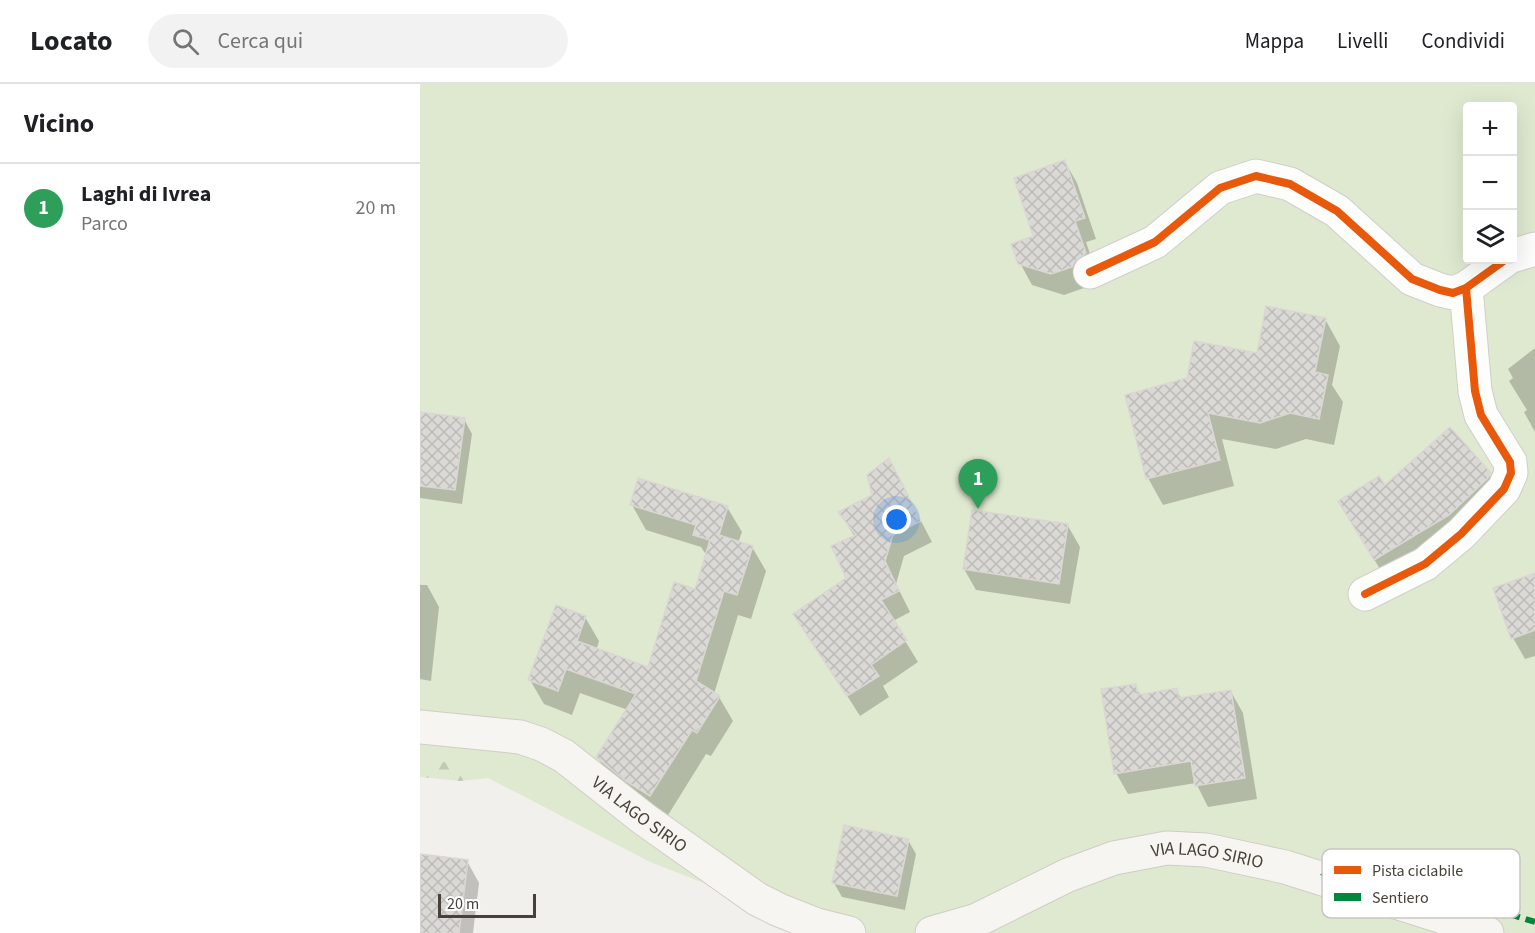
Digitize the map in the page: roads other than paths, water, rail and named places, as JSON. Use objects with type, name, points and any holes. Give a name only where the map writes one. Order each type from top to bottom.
[{"type":"main road","name":"VIA LAGO SIRIO","points":[[420,727],[520,737],[540,744],[564,756],[644,819],[757,899],[819,929],[849,933]]},
{"type":"main road","name":"VIA LAGO SIRIO","points":[[932,933],[983,926],[1068,875],[1114,858],[1167,848],[1206,850],[1285,867],[1322,881]]},
{"type":"main road","name":"VIA LAGO SIRIO","points":[[1417,918],[1433,924],[1487,933]]},
{"type":"street","points":[[1090,272],[1155,242],[1220,188],[1256,176],[1290,184],[1330,207],[1412,279],[1453,293],[1466,288]]},
{"type":"street","points":[[1517,254],[1535,249]]},
{"type":"street","points":[[1441,315],[1466,288],[1499,264]]},
{"type":"street","points":[[1365,594],[1425,564],[1461,534],[1504,489],[1511,473],[1510,462],[1481,415],[1475,392],[1466,288]]},
{"type":"place","name":"Laghi di Ivrea","points":[[978,509]]}]
